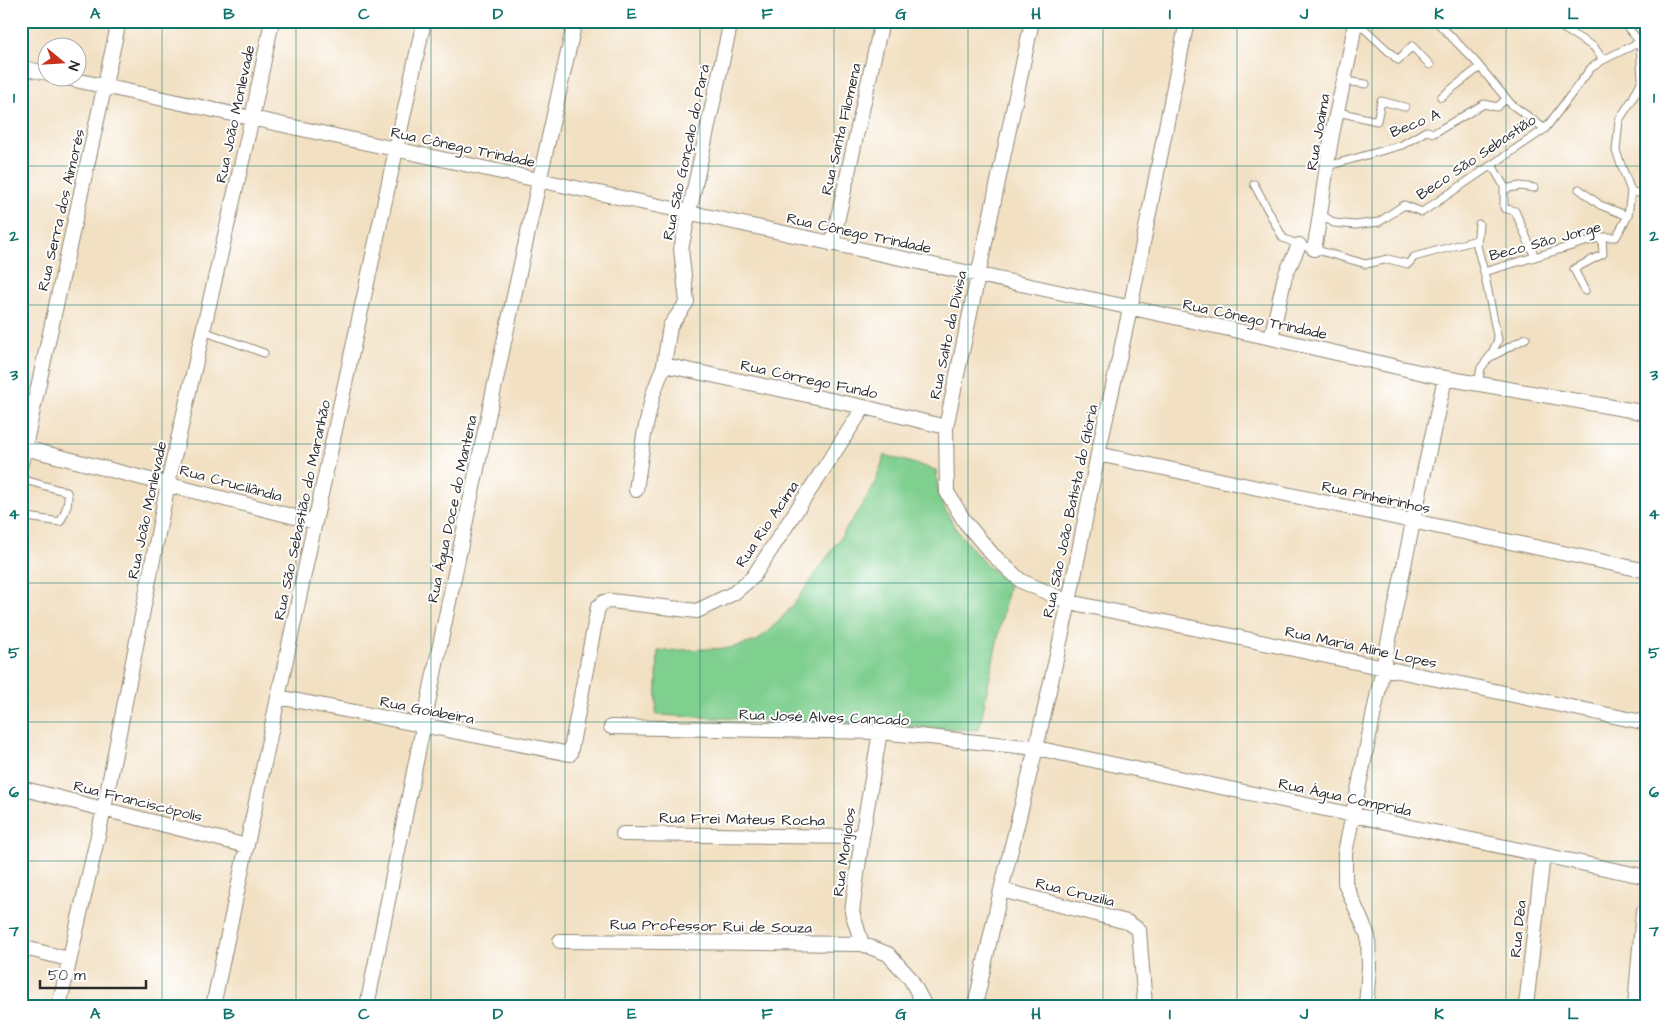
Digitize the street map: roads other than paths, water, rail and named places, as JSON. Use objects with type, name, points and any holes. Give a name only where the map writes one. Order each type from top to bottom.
[{"type":"street","name":"Rua Serra dos Aimorés","points":[[21,464],[23,447],[119,21]]},
{"type":"street","name":"Rua João Monlevade","points":[[59,1006],[68,959],[104,809],[168,483],[252,118],[272,21]]},
{"type":"street","name":"Rua São Sebastião do Maranhão","points":[[213,1006],[315,522],[424,21]]},
{"type":"street","name":"Rua Água Doce do Mantena","points":[[367,1006],[422,726],[575,21]]},
{"type":"street","name":"Rua São Gonçalo do Pará","points":[[636,490],[644,435],[653,394],[664,365],[670,326],[687,302],[681,249],[731,21]]},
{"type":"street","name":"Rua Santa Filomena","points":[[832,244],[882,21]]},
{"type":"street","name":"Rua Salto da Divisa","points":[[1032,21],[946,427],[947,492],[965,522],[992,554],[1021,581],[1068,602]]},
{"type":"street","name":"Rua São João Batista do Glória","points":[[975,1006],[1036,748],[1068,602],[1130,309],[1187,21]]},
{"type":"street","name":"Rua Joaima","points":[[1314,249],[1355,21]]},
{"type":"street","points":[[21,68],[38,72]]},
{"type":"street","name":"Rua Cônego Trindade","points":[[88,83],[1271,338],[1445,378],[1647,413]]},
{"type":"street","points":[[1271,338],[1285,276],[1299,245]]},
{"type":"street","name":"Rua Córrego Fundo","points":[[664,365],[864,407],[946,427]]},
{"type":"street","points":[[1366,1006],[1369,967],[1368,936],[1345,883],[1345,852],[1382,668],[1445,378]]},
{"type":"street","name":"Rua Rio Acima","points":[[570,754],[598,607],[604,602],[611,601],[697,611],[734,593],[753,577],[864,407]]},
{"type":"street","name":"Rua Crucilândia","points":[[23,447],[315,522]]},
{"type":"street","name":"Rua Pinheirinhos","points":[[1098,454],[1647,571]]},
{"type":"street","name":"Rua Maria Aline Lopes","points":[[1068,602],[1647,723]]},
{"type":"street","name":"Rua Goiabeira","points":[[278,697],[570,754]]},
{"type":"street","name":"Rua José Alves Cancado","points":[[611,728],[880,732],[1036,748]]},
{"type":"street","name":"Rua Monjolos","points":[[862,944],[852,912],[862,837],[880,732]]},
{"type":"street","name":"Rua Água Comprida","points":[[1036,748],[1647,877]]},
{"type":"street","name":"Rua Franciscópolis","points":[[21,788],[248,846]]},
{"type":"street","name":"Rua Frei Mateus Rocha","points":[[622,834],[862,837]]},
{"type":"street","name":"Rua Déa","points":[[1526,1006],[1542,855]]},
{"type":"street","name":"Rua Cruzilia","points":[[1001,890],[1127,922],[1139,930],[1145,1006]]},
{"type":"street","points":[[1634,1006],[1643,912]]},
{"type":"street","name":"Rua Professor Rui de Souza","points":[[560,940],[862,944]]},
{"type":"street","points":[[862,944],[888,954],[910,978],[925,1006]]},
{"type":"street","points":[[21,947],[68,959]]},
{"type":"lane","points":[[1355,21],[1398,60],[1412,46],[1430,65]]},
{"type":"lane","points":[[1436,21],[1480,67],[1511,104],[1545,129]]},
{"type":"lane","points":[[1622,21],[1644,42]]},
{"type":"lane","points":[[1561,27],[1594,47],[1603,60]]},
{"type":"lane","name":"Beco São Sebastião","points":[[1321,214],[1334,223],[1355,225],[1379,222],[1404,205],[1422,212],[1545,129],[1591,68],[1603,60],[1644,42],[1647,36]]},
{"type":"lane","name":"Beco São Jorge","points":[[1484,272],[1602,237],[1616,237],[1628,216],[1631,191],[1616,151],[1619,120],[1642,80],[1644,42]]},
{"type":"lane","points":[[1442,97],[1480,67]]},
{"type":"lane","points":[[1344,81],[1366,84]]},
{"type":"lane","name":"Beco A","points":[[1328,166],[1402,145],[1426,131],[1434,133],[1484,104],[1497,107],[1506,99]]},
{"type":"lane","points":[[1338,112],[1377,121],[1381,102],[1405,107]]},
{"type":"lane","points":[[1492,165],[1504,186],[1504,208],[1515,211],[1535,257]]},
{"type":"lane","points":[[1254,184],[1283,238],[1299,245],[1366,264],[1388,259],[1408,264],[1414,257],[1477,240]]},
{"type":"lane","points":[[1504,189],[1520,186],[1534,188]]},
{"type":"lane","points":[[1579,189],[1600,205],[1628,216]]},
{"type":"lane","points":[[1631,191],[1647,196]]},
{"type":"lane","points":[[1478,384],[1481,368],[1498,340],[1477,246],[1479,224]]},
{"type":"lane","points":[[1585,291],[1574,269],[1603,254],[1602,237]]},
{"type":"lane","points":[[203,331],[264,353]]},
{"type":"lane","points":[[1488,358],[1526,338]]},
{"type":"lane","points":[[21,479],[67,492],[69,496],[64,517],[60,522],[21,516]]}]
